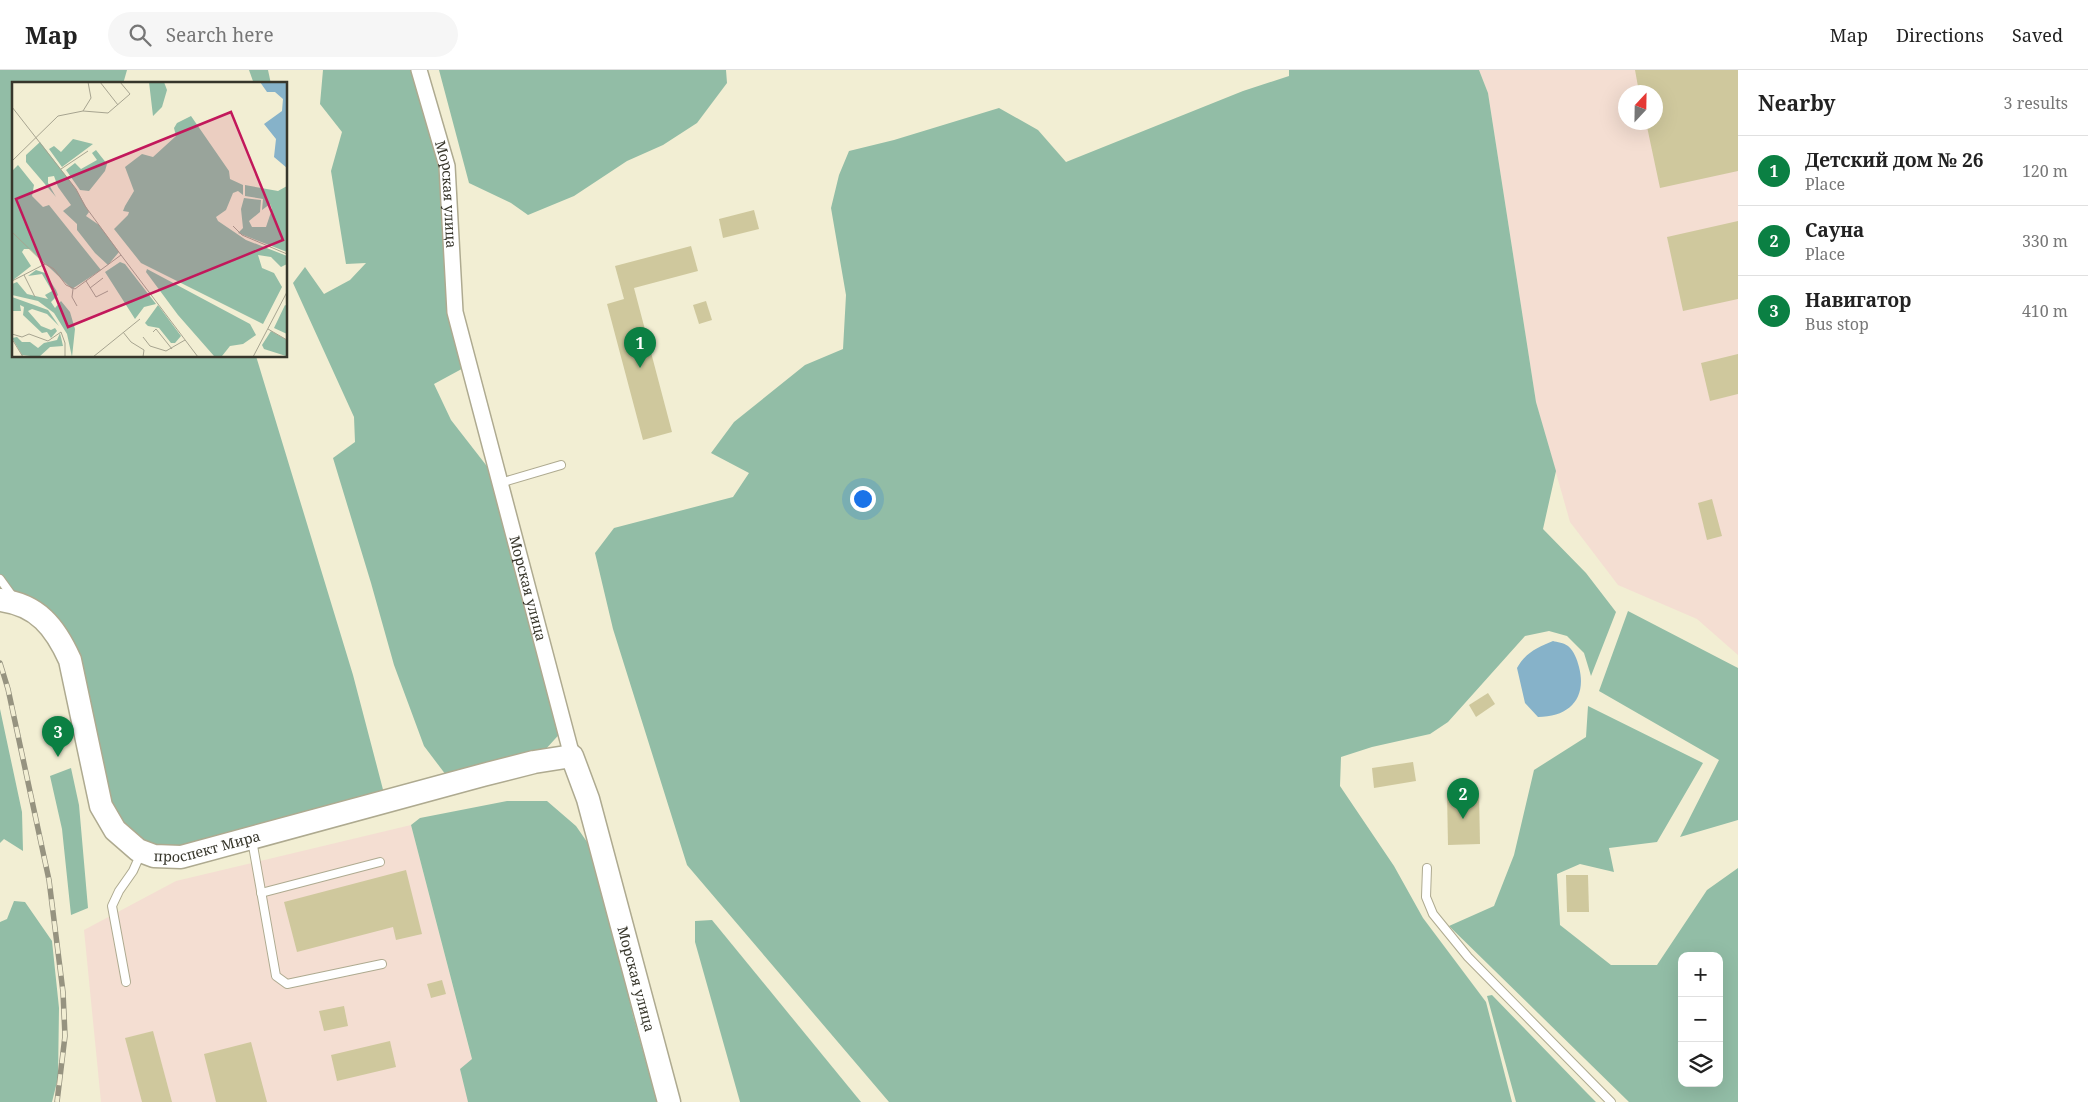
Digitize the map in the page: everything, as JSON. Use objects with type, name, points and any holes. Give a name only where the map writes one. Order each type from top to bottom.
[{"type":"main road","name":"проспект Мира","points":[[9,602],[44,618],[61,640],[70,660],[101,806],[115,830],[142,852],[154,856],[181,857],[483,774],[534,762],[572,756]]},
{"type":"main road","name":"Морская улица","points":[[572,756],[588,799],[669,1102]]},
{"type":"street","name":"Морская улица","points":[[419,70],[447,166],[455,312],[572,756]]},
{"type":"lane","points":[[500,483],[561,465]]},
{"type":"lane","points":[[0,579],[9,602]]},
{"type":"lane","points":[[252,838],[276,976],[287,984],[382,964]]},
{"type":"lane","points":[[126,982],[112,906],[142,852]]},
{"type":"lane","points":[[261,893],[380,862]]},
{"type":"lane","points":[[1427,868],[1426,897],[1433,914],[1468,957],[1611,1102]]},
{"type":"shaded area","points":[[1479,70],[1738,70],[1738,655],[1697,619],[1618,585],[1570,522],[1536,402],[1488,93]]},
{"type":"shaded area","points":[[411,825],[483,1102],[101,1102],[84,930],[176,881]]},
{"type":"green space","points":[[0,70],[127,70],[124,82],[12,82],[12,358],[257,358],[353,675],[386,801],[181,857],[115,830],[70,660],[18,603],[0,579]]},
{"type":"green space","points":[[249,70],[268,70],[271,82],[253,82]]},
{"type":"green space","points":[[323,70],[419,70],[447,166],[455,312],[469,365],[434,384],[451,420],[500,483],[565,728],[534,762],[452,783],[424,746],[394,665],[333,458],[355,442],[354,417],[293,283],[305,267],[324,294],[350,280],[366,263],[346,264],[331,171],[342,132],[320,104]]},
{"type":"green space","points":[[439,70],[726,70],[727,83],[697,123],[663,145],[627,161],[574,196],[528,215],[511,203],[469,183]]},
{"type":"green space","points":[[1289,70],[1479,70],[1488,93],[1536,402],[1556,471],[1543,529],[1586,573],[1616,612],[1591,676],[1584,653],[1567,636],[1549,631],[1525,636],[1448,722],[1430,734],[1372,747],[1341,757],[1340,786],[1394,866],[1423,918],[1486,1002],[1512,1102],[889,1102],[687,865],[613,629],[595,553],[614,528],[733,497],[749,473],[711,453],[734,422],[805,365],[843,349],[846,295],[831,208],[839,175],[849,151],[894,140],[999,108],[1038,130],[1066,162],[1243,91],[1289,76]]},
{"type":"green space","points":[[1628,611],[1738,668],[1738,820],[1680,837],[1719,760],[1599,691]]},
{"type":"green space","points":[[1588,706],[1703,763],[1657,842],[1609,848],[1614,872],[1580,864],[1557,874],[1560,925],[1611,965],[1657,965],[1707,890],[1738,868],[1738,1102],[1629,1102],[1449,926],[1494,906],[1514,855],[1534,770],[1586,737]]},
{"type":"green space","points":[[0,709],[22,812],[23,851],[4,839],[0,843]]},
{"type":"green space","points":[[71,768],[79,805],[88,908],[71,915],[62,829],[50,776]]},
{"type":"green space","points":[[507,801],[547,801],[576,826],[594,852],[633,1015],[657,1102],[468,1102],[460,1069],[472,1059],[411,825],[420,818]]},
{"type":"green space","points":[[14,901],[25,902],[52,941],[59,1008],[58,1078],[52,1102],[0,1102],[0,922],[7,919]]},
{"type":"green space","points":[[712,920],[861,1102],[740,1102],[695,942],[695,921]]},
{"type":"green space","points":[[1492,995],[1596,1102],[1516,1102],[1487,996]]},
{"type":"water","points":[[1553,641],[1566,645],[1574,653],[1581,678],[1580,688],[1574,704],[1567,709],[1559,714],[1538,717],[1525,703],[1517,668],[1532,651]]},
{"type":"building","points":[[1635,70],[1738,70],[1738,171],[1660,188],[1648,130],[1663,130],[1663,85],[1638,85]]},
{"type":"building","points":[[754,210],[759,229],[723,238],[719,219]]},
{"type":"building","points":[[1738,221],[1738,299],[1683,311],[1667,237]]},
{"type":"building","points":[[691,246],[698,271],[634,288],[672,432],[643,440],[607,304],[624,299],[615,266]]},
{"type":"building","points":[[706,301],[712,320],[699,324],[693,305]]},
{"type":"building","points":[[1738,354],[1738,394],[1710,401],[1701,363]]},
{"type":"building","points":[[1712,499],[1722,536],[1707,540],[1698,503]]},
{"type":"building","points":[[1488,693],[1495,704],[1476,717],[1469,705]]},
{"type":"building","points":[[1413,762],[1416,781],[1374,788],[1372,768]]},
{"type":"building","points":[[1447,793],[1479,793],[1480,844],[1448,845]]},
{"type":"building","points":[[406,870],[422,934],[396,940],[393,927],[297,952],[284,902]]},
{"type":"building","points":[[1566,875],[1588,875],[1589,912],[1567,912]]},
{"type":"building","points":[[442,980],[446,994],[431,998],[427,984]]},
{"type":"building","points":[[344,1006],[348,1026],[324,1031],[319,1011]]},
{"type":"building","points":[[153,1031],[172,1102],[142,1102],[125,1038]]},
{"type":"building","points":[[390,1041],[396,1067],[337,1081],[331,1055]]},
{"type":"building","points":[[251,1042],[267,1102],[216,1102],[204,1054]]},
{"type":"railway","points":[[0,663],[8,689],[49,880],[63,992],[65,1036],[57,1102]]},
{"type":"place","name":"Детский дом № 26","points":[[640,368]]},
{"type":"place","name":"Навигатор","points":[[58,757]]},
{"type":"place","name":"Сауна","points":[[1463,819]]}]
